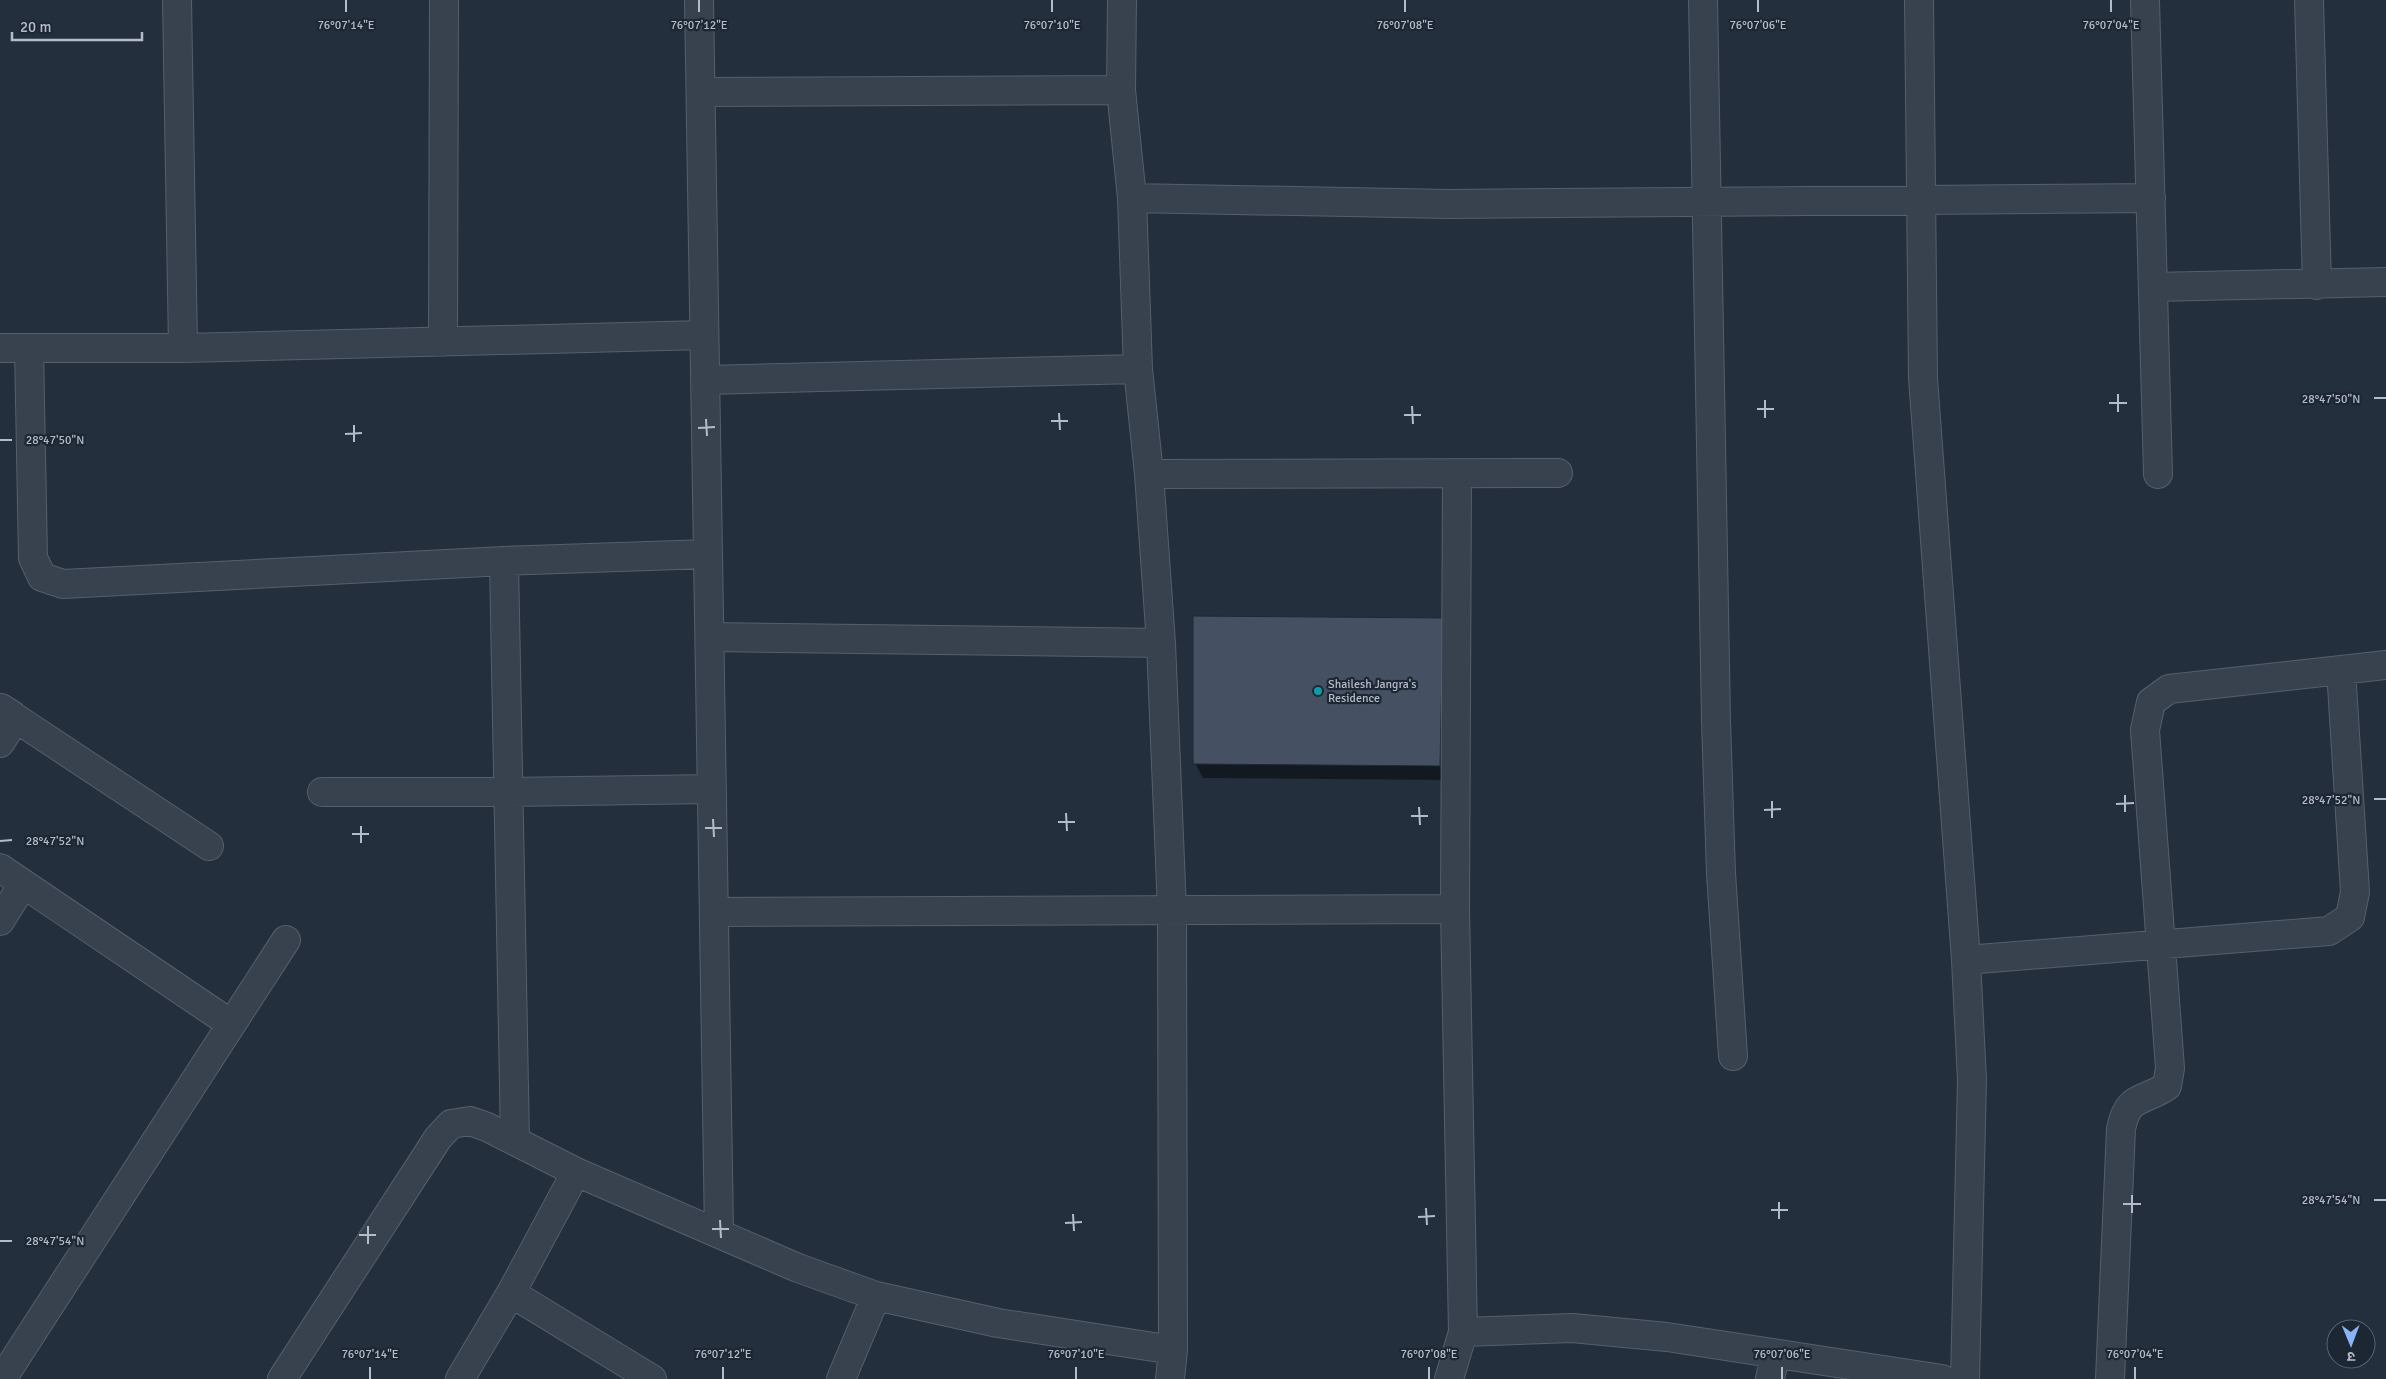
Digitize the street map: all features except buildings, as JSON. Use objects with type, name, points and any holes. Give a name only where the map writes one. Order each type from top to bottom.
[{"type":"street","points":[[177,0],[183,348]]},
{"type":"street","points":[[443,342],[444,0]]},
{"type":"street","points":[[699,0],[704,335],[707,380],[719,1232]]},
{"type":"street","points":[[1122,0],[1121,90],[1132,198],[1138,369],[1149,474],[1162,643],[1172,910],[1173,1350],[1170,1379]]},
{"type":"street","points":[[1703,0],[1716,721],[1722,873],[1733,1056]]},
{"type":"street","points":[[1919,0],[1922,378],[1966,960],[1972,1080],[1965,1379]]},
{"type":"street","points":[[2146,0],[2158,474]]},
{"type":"street","points":[[2309,0],[2317,284]]},
{"type":"street","points":[[701,92],[1121,90]]},
{"type":"street","points":[[1132,198],[1449,204],[2151,198]]},
{"type":"street","points":[[2153,287],[2386,282]]},
{"type":"street","points":[[0,348],[183,348],[704,335]]},
{"type":"street","points":[[29,348],[33,558],[42,577],[63,584],[504,561],[708,554]]},
{"type":"street","points":[[707,380],[1138,369]]},
{"type":"street","points":[[1149,474],[1456,475],[1558,473]]},
{"type":"street","points":[[1449,1379],[1463,1332],[1455,909],[1456,475]]},
{"type":"street","points":[[504,561],[515,1140]]},
{"type":"street","points":[[710,637],[1162,643]]},
{"type":"street","points":[[2110,1379],[2120,1129],[2124,1113],[2135,1101],[2156,1094],[2168,1086],[2170,1068],[2145,730],[2151,702],[2169,689],[2386,665]]},
{"type":"street","points":[[1966,960],[2162,946],[2329,931],[2350,917],[2355,892],[2341,670]]},
{"type":"street","points":[[0,743],[12,725],[7,712]]},
{"type":"street","points":[[7,712],[209,846]]},
{"type":"street","points":[[322,792],[712,789]]},
{"type":"street","points":[[0,868],[231,1024]]},
{"type":"street","points":[[0,921],[23,884]]},
{"type":"street","points":[[714,912],[1455,909]]},
{"type":"street","points":[[2,1379],[286,940]]},
{"type":"street","points":[[282,1379],[438,1138],[451,1124],[470,1121],[487,1126],[576,1172],[719,1232],[798,1268],[876,1296],[998,1323],[1173,1350]]},
{"type":"street","points":[[460,1379],[511,1293],[576,1172]]},
{"type":"street","points":[[511,1293],[652,1379]]},
{"type":"street","points":[[842,1379],[876,1296]]},
{"type":"street","points":[[1463,1332],[1572,1328],[1667,1337],[1772,1366],[1942,1379]]},
{"type":"place","name":"Shailesh Jangra's Residence","points":[[1318,691]]}]
